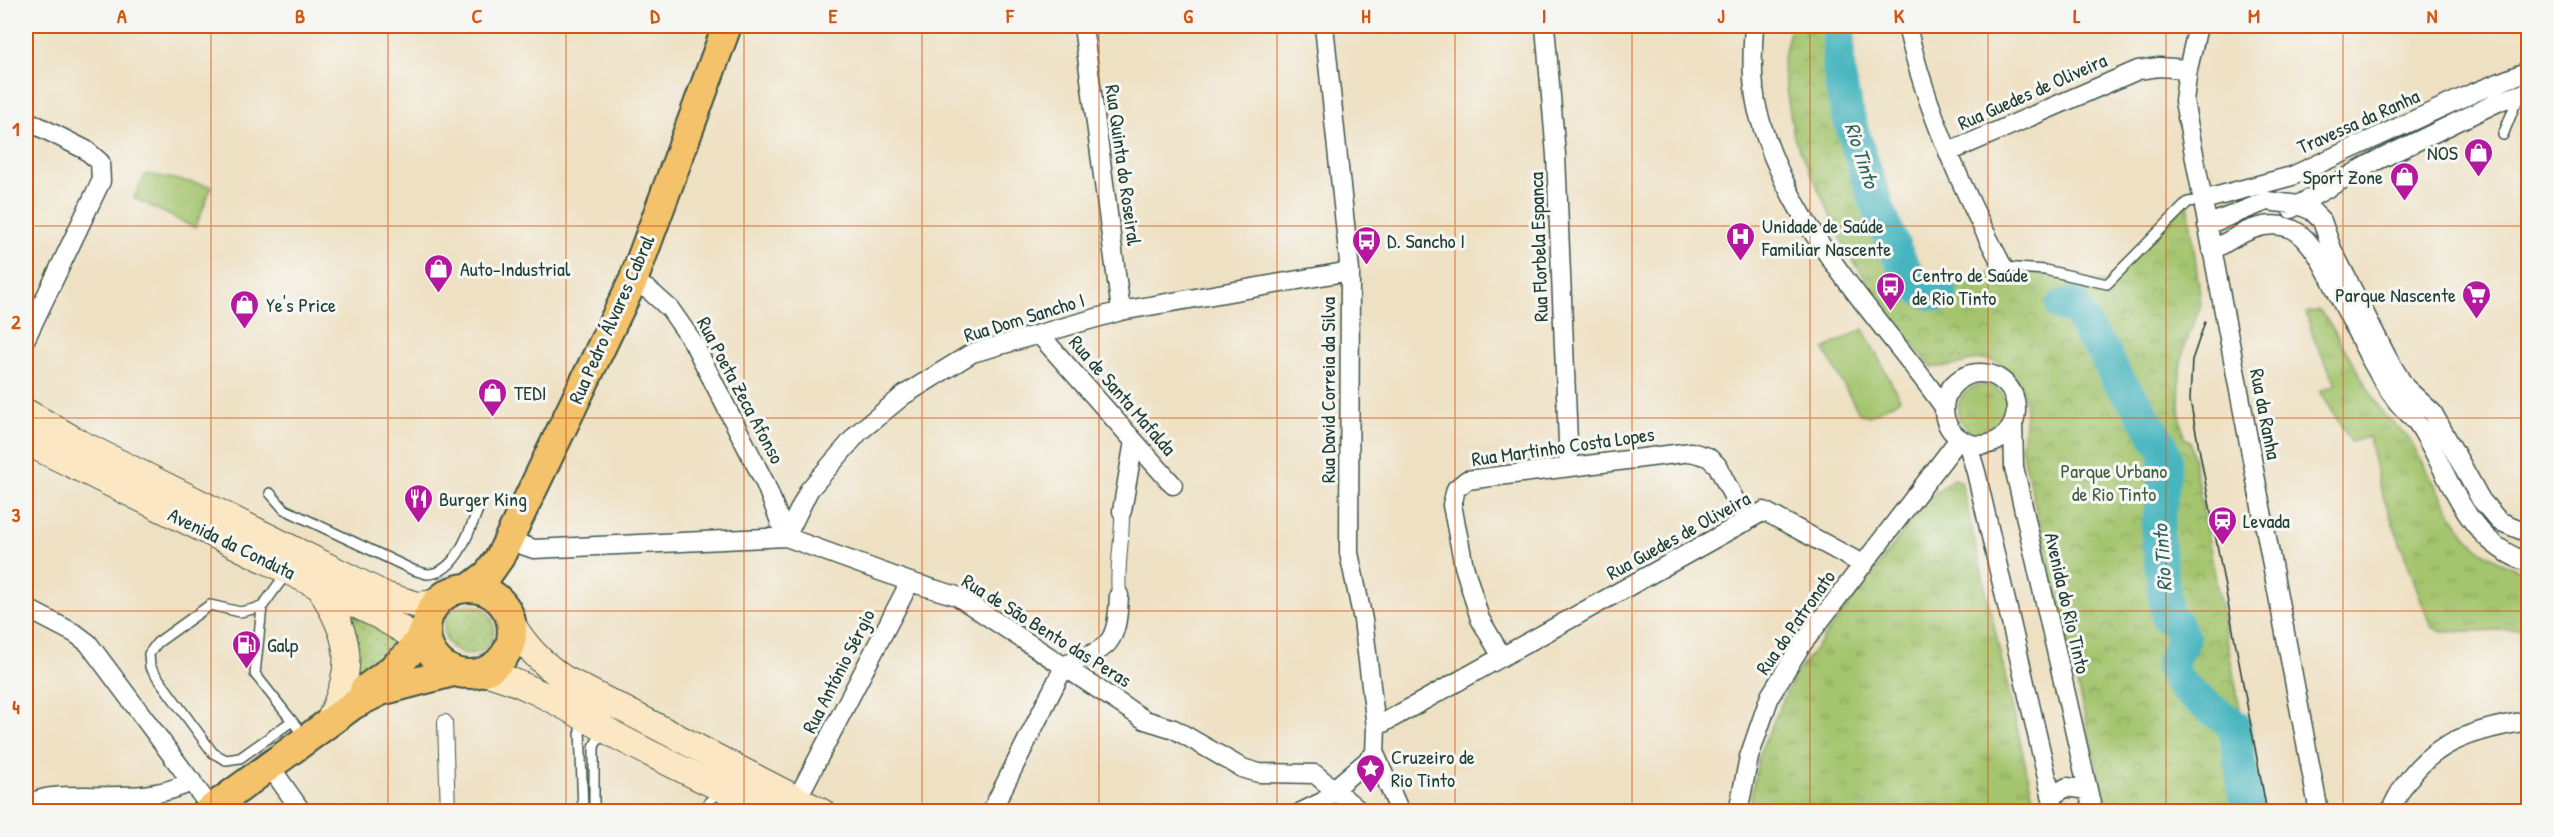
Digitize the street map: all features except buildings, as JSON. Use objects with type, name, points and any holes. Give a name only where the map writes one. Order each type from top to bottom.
[{"type":"main road","name":"Rua Pedro Álvares Cabral","points":[[471,587],[488,574],[508,540],[633,281],[727,26]]},
{"type":"main road","name":"Avenida da Conduta","points":[[26,412],[72,439],[387,596],[418,605],[433,640]]},
{"type":"main road","name":"Avenida da Conduta","points":[[26,442],[401,628],[433,640]]},
{"type":"main road","name":"Rua Pedro Álvares Cabral","points":[[508,540],[504,572],[509,617]]},
{"type":"main road","points":[[319,586],[341,625],[347,648],[345,675],[339,700],[329,721]]},
{"type":"main road","points":[[209,810],[269,765],[299,730],[329,721],[352,705],[381,691],[433,640],[445,594],[471,587],[485,590],[498,598],[525,644],[542,663],[563,678],[799,802]]},
{"type":"main road","points":[[483,672],[496,664],[506,653],[512,639],[509,617]]},
{"type":"main road","points":[[433,640],[468,674],[483,672],[499,675],[583,718],[617,728],[695,777],[723,789],[799,802]]},
{"type":"main road","points":[[329,721],[406,657],[433,640]]},
{"type":"street","name":"Rua Quinta do Roseiral","points":[[1083,26],[1121,311]]},
{"type":"street","name":"Rua David Correia da Silva","points":[[1324,26],[1350,271],[1349,553],[1363,620],[1376,727],[1375,754]]},
{"type":"street","name":"Rua Florbela Espanca","points":[[1545,26],[1556,155],[1569,466]]},
{"type":"street","points":[[1754,26],[1752,60],[1757,110],[1779,171],[1798,212],[1845,280],[1916,368],[1944,407],[1949,427],[1963,441],[1976,472],[2053,804]]},
{"type":"street","points":[[1907,26],[1917,68],[1949,152]]},
{"type":"street","name":"Rua da Ranha","points":[[2198,26],[2188,69],[2184,101],[2319,812]]},
{"type":"street","name":"Rua Guedes de Oliveira","points":[[2003,267],[1960,183],[1949,152],[2138,69],[2159,67],[2188,69]]},
{"type":"street","name":"Travessa da Ranha","points":[[2203,200],[2292,176],[2473,93],[2529,71]]},
{"type":"street","points":[[2212,251],[2299,205],[2336,182],[2500,101],[2527,93]]},
{"type":"street","points":[[26,120],[93,156],[100,162],[101,181],[26,338]]},
{"type":"street","points":[[2322,221],[2336,182]]},
{"type":"street","points":[[2208,225],[2267,201],[2299,205],[2312,211],[2322,221],[2332,249],[2388,359],[2405,387],[2433,413],[2481,501],[2499,521],[2529,533]]},
{"type":"street","points":[[2260,225],[2292,230],[2311,246],[2375,367],[2396,400],[2419,426],[2465,513],[2482,535],[2517,559],[2529,562]]},
{"type":"street","name":"Rua Dom Sancho I","points":[[786,537],[809,490],[859,432],[904,395],[972,353],[1121,311],[1350,271]]},
{"type":"street","name":"Rua Poeta Zeca Afonso","points":[[633,281],[650,291],[670,309],[693,342],[765,483],[786,537]]},
{"type":"street","name":"Rua de Santa Mafalda","points":[[1040,334],[1173,485]]},
{"type":"street","points":[[1916,368],[1956,382]]},
{"type":"street","points":[[1944,407],[1946,398],[1956,382],[1965,376],[1986,373],[2006,383],[2012,392],[2016,403],[2013,424],[1997,440],[1976,445],[1963,441]]},
{"type":"street","name":"Avenida do Rio Tinto","points":[[2013,424],[2014,467],[2092,812]]},
{"type":"street","points":[[991,812],[1065,665],[1101,650],[1110,642],[1118,620],[1117,571],[1123,539],[1122,511],[1134,441]]},
{"type":"street","points":[[1864,565],[1963,441]]},
{"type":"street","name":"Rua Martinho Costa Lopes","points":[[1502,657],[1480,619],[1464,566],[1452,505],[1456,489],[1467,480],[1691,452],[1708,457],[1717,465],[1746,522]]},
{"type":"street","name":"Rua Guedes de Oliveira","points":[[1376,727],[1764,511],[1864,565]]},
{"type":"street","name":"Rua de São Bento das Peras","points":[[508,540],[534,549],[786,537],[910,582],[957,596],[1065,665],[1145,720],[1174,729],[1242,768],[1259,773],[1315,774],[1335,788],[1361,812]]},
{"type":"street","name":"Rua do Patronato","points":[[1738,812],[1749,757],[1770,696],[1800,647],[1864,565]]},
{"type":"street","name":"Rua António Sérgio","points":[[799,802],[910,582]]},
{"type":"street","points":[[26,608],[76,634],[88,643],[192,781],[209,810]]},
{"type":"street","points":[[2390,812],[2413,771],[2438,749],[2471,734],[2529,721]]},
{"type":"street","points":[[445,722],[448,812]]},
{"type":"street","points":[[1301,812],[1319,805],[1375,754],[1400,812]]},
{"type":"street","points":[[269,765],[302,812]]},
{"type":"street","points":[[695,777],[724,778],[778,805],[799,802]]},
{"type":"street","points":[[26,804],[50,797],[158,795],[175,790],[192,781]]},
{"type":"street","points":[[2053,804],[2067,787],[2088,790]]},
{"type":"lane","points":[[2503,135],[2514,105],[2527,93]]},
{"type":"lane","points":[[2003,267],[2045,270],[2107,284],[2188,202],[2203,200]]},
{"type":"lane","points":[[270,493],[284,509],[413,570],[427,574],[449,564],[456,556],[480,506]]},
{"type":"lane","points":[[262,607],[240,612],[210,605],[157,644],[149,654],[150,667],[213,753],[226,760],[240,758],[299,730],[255,674],[262,607],[288,570]]},
{"type":"lane","points":[[583,718],[580,729],[583,809]]},
{"type":"lane","points":[[594,809],[592,756],[595,743],[617,728]]},
{"type":"lane","points":[[680,752],[706,752]]},
{"type":"lane","points":[[710,812],[709,802],[723,789]]},
{"type":"green space","name":"Parque Urbano de Rio Tinto","points":[[1791,26],[1853,26],[1854,79],[1872,162],[1906,241],[1926,273],[1954,289],[2003,267],[2107,283],[2188,202],[2201,304],[2184,348],[2180,369],[2179,408],[2184,438],[2190,441],[2259,811],[2107,811],[2021,446],[2026,409],[2022,391],[2007,369],[1991,360],[1978,359],[1944,367],[1932,367],[1894,321],[1848,253],[1794,137],[1782,64]]},
{"type":"green space","points":[[146,174],[212,186],[195,228],[134,198]]},
{"type":"green space","points":[[2319,310],[2327,319],[2383,414],[2406,434],[2457,523],[2477,548],[2498,561],[2528,574],[2528,629],[2442,632],[2431,627],[2379,485],[2369,437],[2351,442],[2320,391],[2336,384],[2314,339],[2306,313]]},
{"type":"green space","points":[[1863,329],[1900,399],[1869,416],[1859,413],[1824,349]]},
{"type":"green space","points":[[1983,385],[1992,387],[2003,396],[2008,410],[2006,419],[1997,430],[1983,435],[1974,433],[1963,424],[1958,410],[1960,401],[1969,390]]},
{"type":"green space","points":[[1953,479],[1961,481],[2036,811],[1748,812],[1759,754],[1793,678],[1930,497]]},
{"type":"green space","points":[[469,604],[478,606],[489,615],[494,629],[492,638],[483,649],[469,654],[460,652],[449,643],[444,629],[446,620],[455,609]]},
{"type":"green space","points":[[345,610],[404,643],[352,687]]},
{"type":"waterway","name":"Rio Tinto","points":[[1840,26],[1838,55],[1845,104],[1884,224],[1908,274],[1919,288],[1941,295]]},
{"type":"waterway","name":"Rio Tinto","points":[[2062,306],[2073,304],[2089,333],[2104,352],[2116,377],[2162,446],[2166,458],[2157,535],[2167,617],[2178,626],[2184,640],[2174,655],[2172,666],[2174,674],[2188,691],[2234,725],[2248,812]]},
{"type":"tram line","points":[[2205,322],[2192,360],[2190,400],[2267,812]]},
{"type":"place","name":"NOS","points":[[2479,178]]},
{"type":"place","name":"Sport Zone","points":[[2404,202]]},
{"type":"place","name":"Unidade de Saúde Familiar Nascente","points":[[1741,262]]},
{"type":"place","name":"D. Sancho I","points":[[1366,266]]},
{"type":"place","name":"Auto-Industrial","points":[[439,294]]},
{"type":"place","name":"Centro de Saúde de Rio Tinto","points":[[1891,312]]},
{"type":"place","name":"Parque Nascente","points":[[2477,320]]},
{"type":"place","name":"Ye's Price","points":[[245,330]]},
{"type":"place","name":"TEDI","points":[[493,418]]},
{"type":"place","name":"Burger King","points":[[418,524]]},
{"type":"place","name":"Levada","points":[[2222,546]]},
{"type":"place","name":"Galp","points":[[246,670]]},
{"type":"place","name":"Cruzeiro de Rio Tinto","points":[[1370,794]]}]
